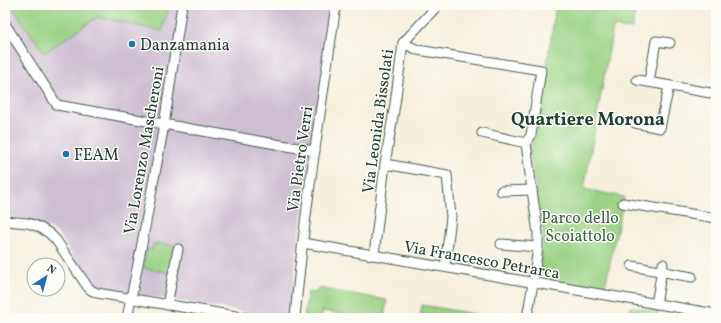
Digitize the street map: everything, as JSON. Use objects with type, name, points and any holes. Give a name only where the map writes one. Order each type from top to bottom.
[{"type":"street","name":"Via Lorenzo Mascheroni","points":[[127,318],[164,125],[182,5]]},
{"type":"street","name":"Via Pietro Verri","points":[[296,318],[303,243],[336,5]]},
{"type":"street","name":"Via Leonida Bissolati","points":[[374,255],[385,164],[403,43],[438,5]]},
{"type":"street","points":[[5,24],[57,105],[315,151]]},
{"type":"street","points":[[649,82],[656,41],[670,43]]},
{"type":"street","points":[[403,43],[418,50],[541,70],[531,135],[526,143],[538,233],[538,247],[527,318]]},
{"type":"street","points":[[637,80],[716,94]]},
{"type":"street","points":[[635,124],[660,128],[669,86]]},
{"type":"street","points":[[482,133],[526,143]]},
{"type":"street","points":[[385,164],[447,175],[451,217],[445,267]]},
{"type":"street","points":[[501,191],[532,190]]},
{"type":"street","points":[[623,203],[716,218]]},
{"type":"street","points":[[5,221],[28,223],[49,233],[59,244],[91,290],[97,293],[248,318]]},
{"type":"street","name":"Via Francesco Petrarca","points":[[303,243],[716,314]]},
{"type":"street","points":[[501,244],[538,247]]},
{"type":"street","points":[[168,305],[178,250]]},
{"type":"street","points":[[632,266],[663,268],[692,277]]},
{"type":"street","points":[[656,304],[663,268]]},
{"type":"street","points":[[188,318],[189,308]]},
{"type":"shaded area","points":[[5,5],[332,5],[296,258],[290,318],[98,288],[90,284],[56,232],[49,228],[22,219],[5,216]]},
{"type":"green space","points":[[11,5],[169,5],[162,31],[97,17],[44,53]]},
{"type":"green space","name":"Parco dello Scoiattolo","points":[[556,5],[636,5],[632,29],[613,27],[584,189],[624,197],[604,291],[551,282],[541,271],[540,267],[544,236],[529,147],[536,134]]},
{"type":"green space","points":[[157,243],[175,246],[170,273],[144,268],[147,249],[152,250],[153,244],[157,245]]},
{"type":"green space","points":[[318,288],[387,300],[384,318],[364,318],[323,311],[321,318],[304,317],[308,292],[316,293]]},
{"type":"green space","points":[[422,305],[492,317],[420,318]]},
{"type":"green space","points":[[631,307],[658,311],[657,318],[629,318]]},
{"type":"place","name":"Danzamania","points":[[132,44]]},
{"type":"place","name":"FEAM","points":[[66,154]]},
{"type":"district","name":"Quartiere Morona","points":[[588,119]]}]
